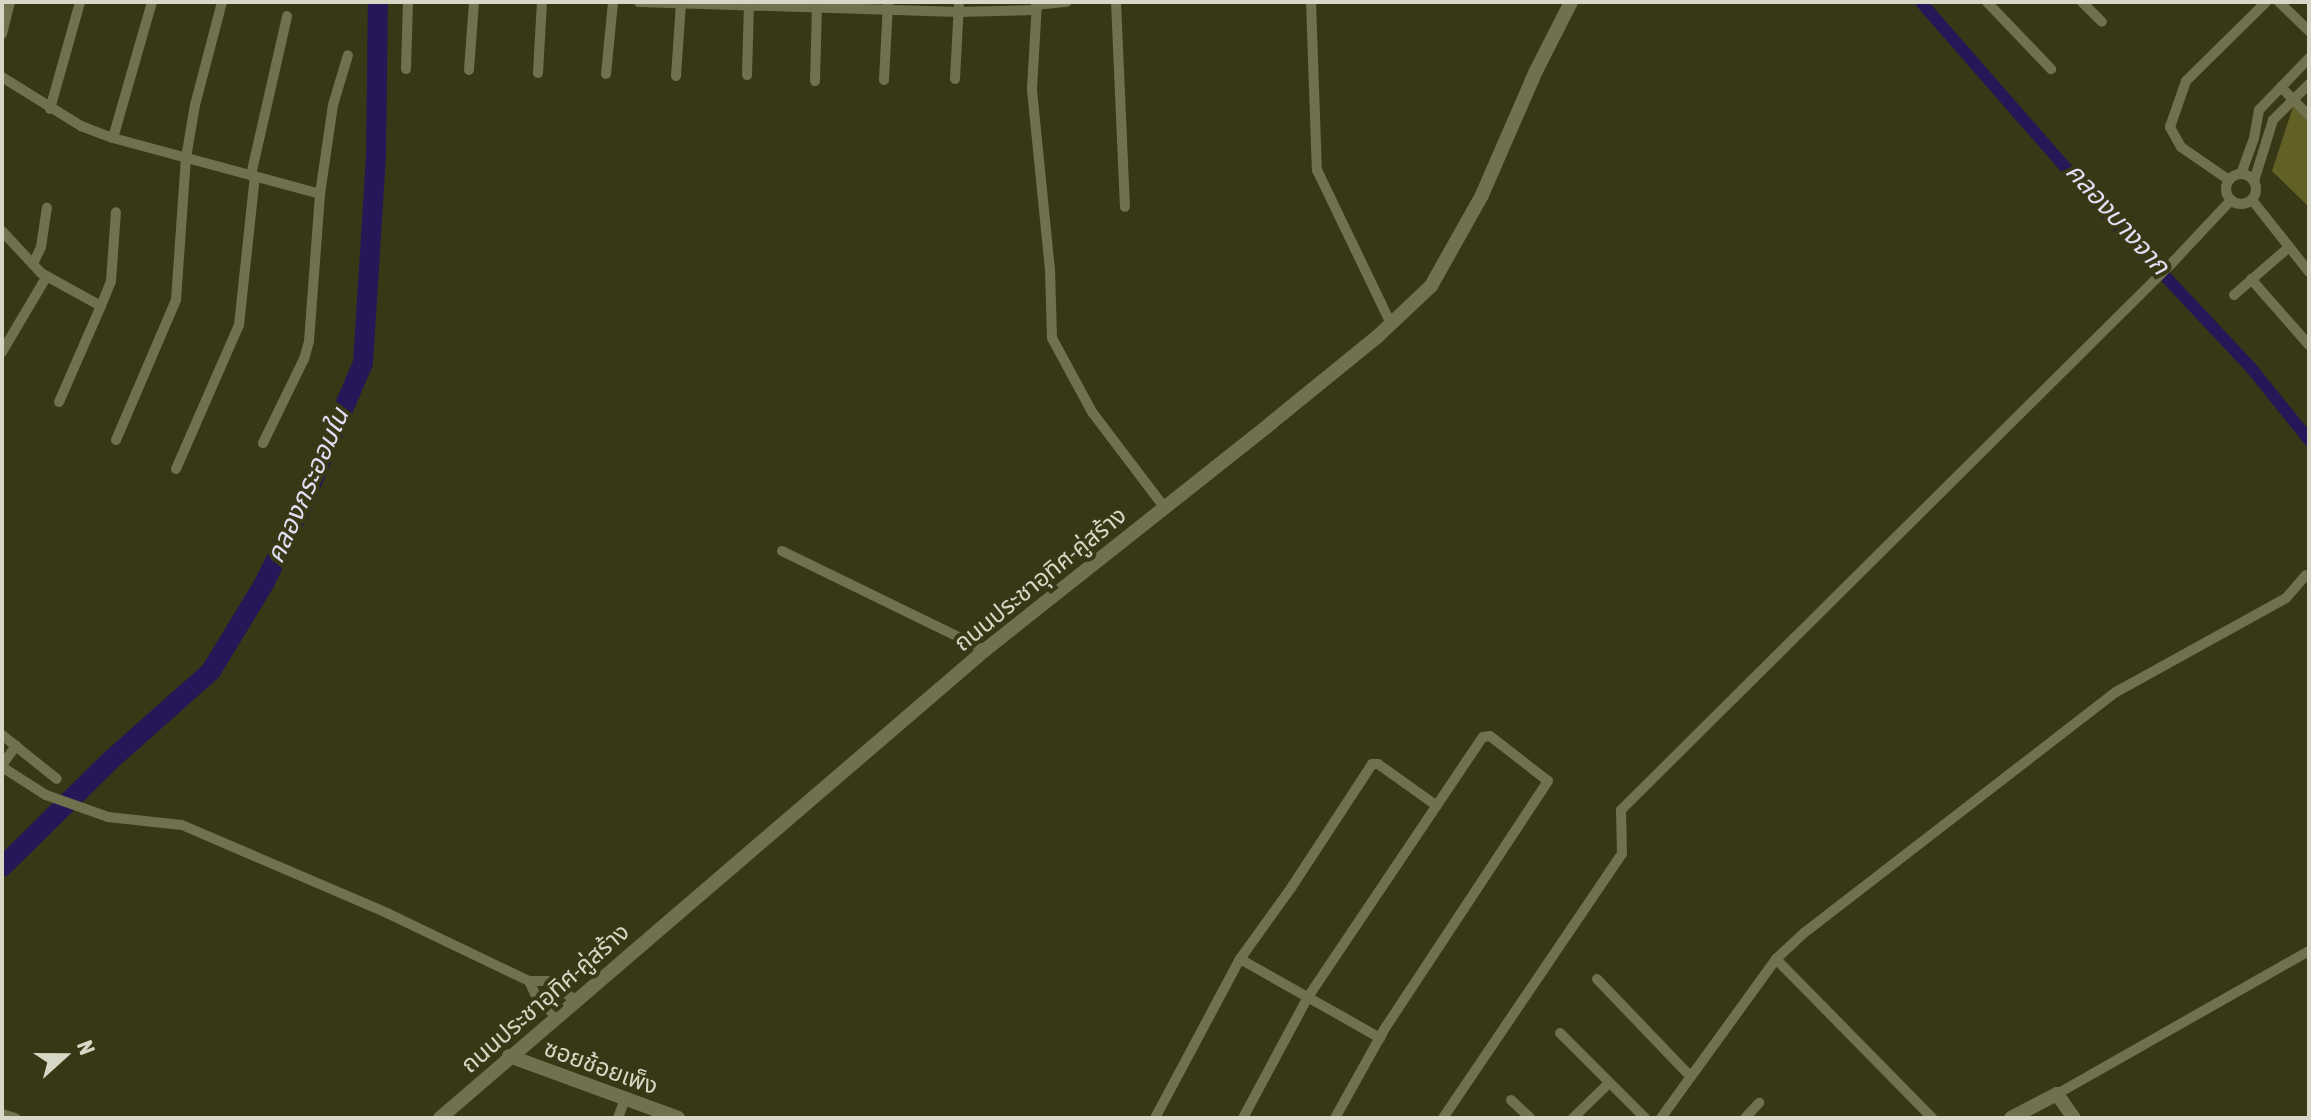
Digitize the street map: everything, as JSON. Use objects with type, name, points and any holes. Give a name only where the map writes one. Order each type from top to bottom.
[{"type":"main road","name":"ถนนประชาอุทิศ-คู่สร้าง","points":[[440,1118],[555,1016],[985,650],[1391,324],[1431,286],[1453,253],[1571,2]]},
{"type":"main road","name":"ซอยช้อยเพ็ง","points":[[509,1056],[678,1118]]},
{"type":"main road","points":[[2011,1118],[2057,1094],[2074,1118]]},
{"type":"street","points":[[2,34],[10,2]]},
{"type":"street","points":[[50,109],[80,2]]},
{"type":"street","points":[[113,138],[152,2]]},
{"type":"street","points":[[116,440],[176,300],[186,158],[195,105],[222,2]]},
{"type":"street","points":[[406,69],[408,2]]},
{"type":"street","points":[[469,70],[474,2]]},
{"type":"street","points":[[538,73],[542,2]]},
{"type":"street","points":[[606,74],[613,2]]},
{"type":"street","points":[[639,2],[959,7],[1036,6],[1067,2]]},
{"type":"street","points":[[1116,2],[1125,207]]},
{"type":"street","points":[[1311,2],[1317,170],[1391,324]]},
{"type":"street","points":[[1987,2],[2051,69]]},
{"type":"street","points":[[2082,2],[2102,22]]},
{"type":"street","points":[[2229,180],[2181,147],[2170,127],[2186,81],[2266,2]]},
{"type":"street","points":[[2279,2],[2309,31]]},
{"type":"street","points":[[676,76],[681,3]]},
{"type":"street","points":[[747,75],[749,3]]},
{"type":"street","points":[[815,81],[817,5]]},
{"type":"street","points":[[884,80],[888,5]]},
{"type":"street","points":[[1036,6],[1032,90],[1050,270],[1052,338],[1092,412],[1165,508]]},
{"type":"street","points":[[955,79],[959,7]]},
{"type":"street","points":[[176,469],[239,325],[253,176],[287,16]]},
{"type":"street","points":[[263,443],[309,341],[320,194],[333,105],[348,55]]},
{"type":"street","points":[[2309,58],[2259,110],[2254,138],[2241,174],[2229,180],[2226,189],[2231,200],[2243,204],[2252,200],[2257,191],[2254,181],[2273,120],[2309,84]]},
{"type":"street","points":[[2,77],[50,109],[113,138],[320,194]]},
{"type":"street","points":[[2281,87],[2309,116]]},
{"type":"street","points":[[2241,174],[2254,181]]},
{"type":"street","points":[[1443,1118],[1622,854],[1621,810],[2171,264],[2231,200]]},
{"type":"street","points":[[2252,200],[2309,272]]},
{"type":"street","points":[[33,264],[41,247],[47,207]]},
{"type":"street","points":[[59,402],[111,281],[116,212]]},
{"type":"street","points":[[2,231],[47,276],[101,306]]},
{"type":"street","points":[[2234,295],[2289,247]]},
{"type":"street","points":[[2,352],[47,276]]},
{"type":"street","points":[[2251,279],[2309,345]]},
{"type":"street","points":[[782,551],[985,650]]},
{"type":"street","points":[[1665,1117],[1690,1076],[1776,959],[1804,933],[2116,692],[2286,598],[2306,575]]},
{"type":"street","points":[[2,735],[57,779]]},
{"type":"street","points":[[1243,1118],[1308,997],[1486,735],[1494,738],[1548,781],[1380,1038],[1335,1118]]},
{"type":"street","points":[[16,746],[2,766],[46,795],[108,817],[182,825],[398,918],[529,981],[547,981],[575,1000]]},
{"type":"street","points":[[1155,1118],[1240,959],[1372,764],[1378,764],[1437,806]]},
{"type":"street","points":[[2057,1094],[2309,951]]},
{"type":"street","points":[[1240,959],[1380,1038]]},
{"type":"street","points":[[1776,959],[1932,1118]]},
{"type":"street","points":[[1597,979],[1690,1076]]},
{"type":"street","points":[[529,981],[535,994],[555,1016]]},
{"type":"street","points":[[1560,1033],[1645,1118]]},
{"type":"street","points":[[1573,1118],[1608,1084]]},
{"type":"street","points":[[618,1118],[625,1099]]},
{"type":"street","points":[[1511,1100],[1530,1118]]},
{"type":"street","points":[[1745,1118],[1759,1103]]},
{"type":"street","points":[[2,1114],[15,1118]]},
{"type":"shaded area","points":[[2293,107],[2309,123],[2309,207],[2272,171]]},
{"type":"waterway","name":"คลองกระออมใน","points":[[2,867],[112,759],[211,671],[264,584],[303,503],[363,363],[376,155],[378,2]]},
{"type":"waterway","name":"คลองบางจาก","points":[[1921,2],[2101,208],[2252,369],[2309,440]]}]
